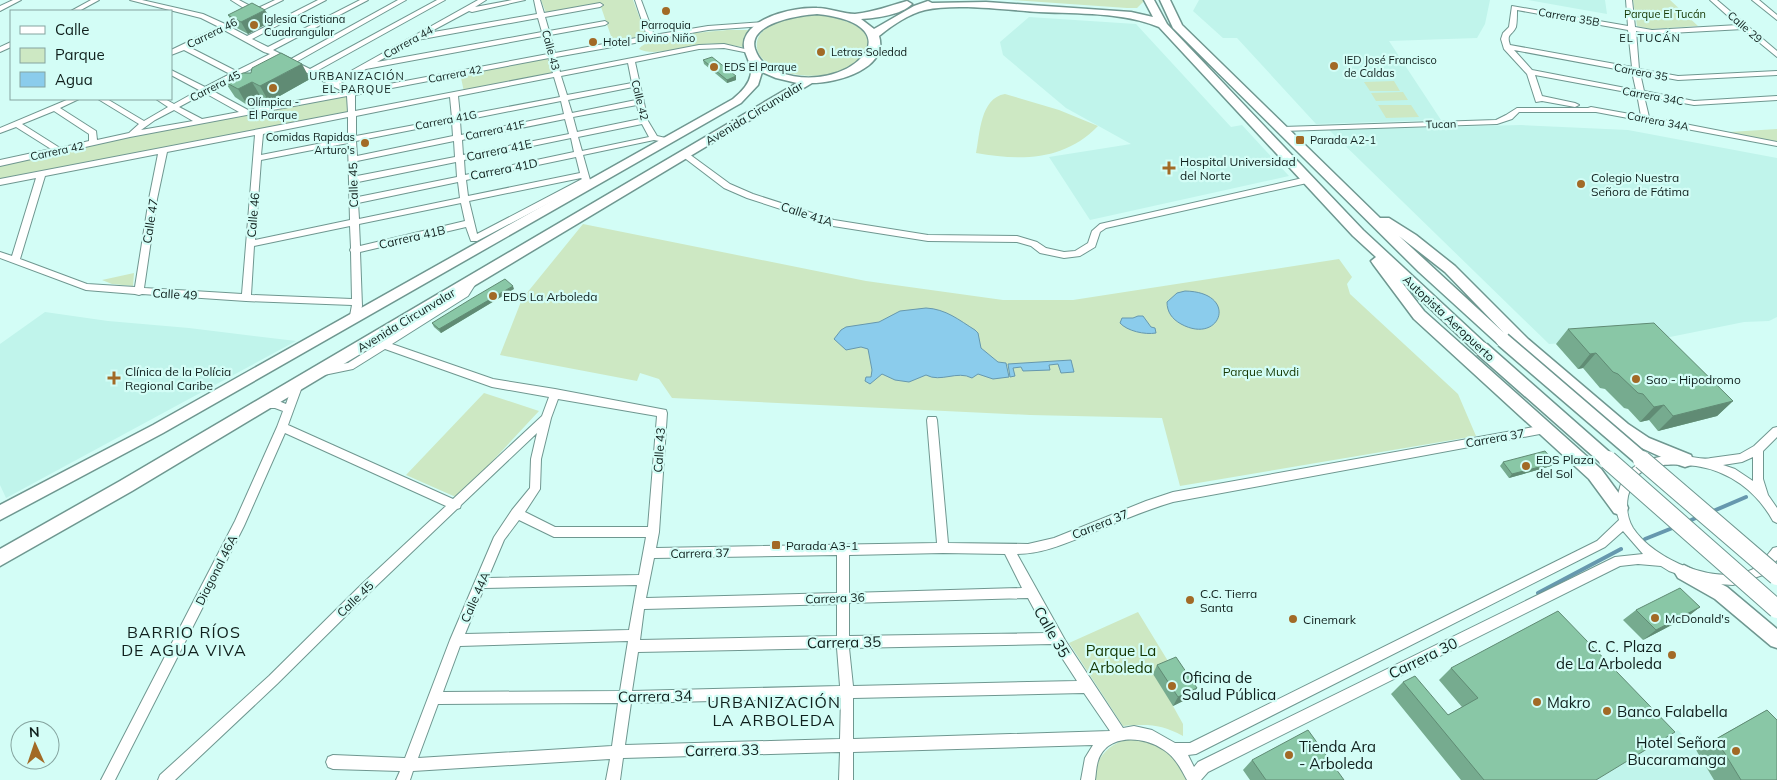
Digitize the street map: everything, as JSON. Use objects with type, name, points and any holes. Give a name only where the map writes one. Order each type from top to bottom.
[{"type":"highway","points":[[850,17],[873,15],[935,0]]},
{"type":"highway","points":[[974,0],[1132,11],[1145,9],[1148,6],[1149,0]]},
{"type":"highway","name":"Autopista Aeropuerto","points":[[1149,0],[1163,26],[1358,233],[1482,349],[1777,609]]},
{"type":"highway","name":"Autopista Aeropuerto","points":[[1165,0],[1177,26],[1424,269],[1503,340],[1777,576]]},
{"type":"highway","points":[[873,35],[917,4],[986,5],[1131,15],[1149,19],[1163,26]]},
{"type":"highway","points":[[806,11],[829,12],[850,17],[864,25],[873,35],[873,50],[862,65],[839,76],[810,80],[779,75],[764,69],[756,63],[749,51],[752,36],[764,24],[783,15],[806,11]]},
{"type":"highway","name":"Avenida Circunvalar","points":[[0,513],[158,429],[356,308],[374,306],[660,139],[709,117],[747,94],[756,80],[756,63]]},
{"type":"highway","name":"Avenida Circunvalar","points":[[0,558],[263,405],[810,80]]},
{"type":"highway","points":[[698,147],[699,140],[711,125],[709,117]]},
{"type":"highway","points":[[1366,211],[1412,238],[1450,269],[1528,348],[1622,428],[1643,442],[1693,461]]},
{"type":"highway","points":[[1358,233],[1419,315],[1595,474],[1620,508]]},
{"type":"highway","points":[[1684,573],[1725,596],[1777,640]]},
{"type":"street","points":[[0,9],[18,0]]},
{"type":"street","points":[[76,10],[96,0]]},
{"type":"street","points":[[133,0],[203,16],[351,93]]},
{"type":"street","points":[[234,0],[256,12]]},
{"type":"street","name":"Carrera 46","points":[[241,19],[280,0]]},
{"type":"street","points":[[246,39],[324,0]]},
{"type":"street","points":[[267,50],[366,0]]},
{"type":"street","points":[[290,62],[404,0]]},
{"type":"street","points":[[309,72],[442,0]]},
{"type":"street","name":"Carrera 44","points":[[333,84],[483,0]]},
{"type":"street","points":[[462,11],[522,0]]},
{"type":"street","name":"Calle 43","points":[[537,0],[586,181]]},
{"type":"street","points":[[638,0],[651,37]]},
{"type":"street","points":[[1629,0],[1636,71],[1645,119]]},
{"type":"street","name":"Calle 29","points":[[1713,0],[1775,52]]},
{"type":"street","points":[[1755,0],[1777,18]]},
{"type":"street","points":[[415,38],[600,5]]},
{"type":"street","name":"Carrera 35B","points":[[1507,46],[1504,38],[1512,27],[1514,7],[1652,32],[1744,27]]},
{"type":"street","name":"Carrera 46","points":[[172,53],[233,23]]},
{"type":"street","points":[[363,67],[605,23]]},
{"type":"street","name":"Carrera 42","points":[[0,163],[130,135],[639,39],[708,28],[764,24]]},
{"type":"street","points":[[639,39],[635,44],[635,50],[645,58]]},
{"type":"street","name":"Carrera 42","points":[[0,182],[351,113],[708,46],[724,46],[749,51]]},
{"type":"street","points":[[1507,46],[1530,72]]},
{"type":"street","name":"Carrera 35","points":[[1507,46],[1678,78],[1777,73]]},
{"type":"street","points":[[184,47],[249,82]]},
{"type":"street","name":"Carrera 45","points":[[130,135],[144,124],[174,107],[276,54]]},
{"type":"street","name":"Calle 42","points":[[631,60],[644,121],[660,139]]},
{"type":"street","name":"Carrera 34C","points":[[1530,72],[1694,103],[1777,98]]},
{"type":"street","name":"Carrera 34A","points":[[1530,72],[1539,99],[1777,144]]},
{"type":"street","points":[[172,73],[247,113]]},
{"type":"street","name":"Carrera 41G","points":[[257,158],[636,84]]},
{"type":"street","name":"Calle 45","points":[[351,93],[356,308]]},
{"type":"street","points":[[454,94],[457,138],[469,223],[474,238],[586,181]]},
{"type":"street","points":[[0,132],[73,100]]},
{"type":"street","points":[[104,100],[144,124]]},
{"type":"street","points":[[162,100],[201,122]]},
{"type":"street","name":"Carrera 41F","points":[[352,159],[639,102]]},
{"type":"street","points":[[55,108],[93,133],[93,143]]},
{"type":"street","name":"Tucan","points":[[1283,129],[1497,122],[1509,117],[1517,110],[1596,110]]},
{"type":"street","name":"Carrera 41E","points":[[353,180],[644,121]]},
{"type":"street","points":[[16,124],[58,150]]},
{"type":"street","name":"Calle 46","points":[[246,298],[259,132]]},
{"type":"street","name":"Carrera 41D","points":[[353,201],[660,139]]},
{"type":"street","name":"Calle 47","points":[[139,292],[153,199],[163,150]]},
{"type":"street","name":"Calle 41A","points":[[686,154],[727,186],[750,196],[833,223],[866,230],[942,239],[1017,239],[1034,244],[1042,251],[1052,254],[1077,254],[1092,245],[1096,231],[1103,226],[1307,180]]},
{"type":"street","points":[[15,261],[41,174]]},
{"type":"street","points":[[250,244],[466,199],[586,181]]},
{"type":"street","name":"Carrera 41B","points":[[354,250],[469,223]]},
{"type":"street","name":"Calle 49","points":[[0,255],[86,287],[356,308]]},
{"type":"street","points":[[320,371],[350,366],[466,294],[473,280]]},
{"type":"street","name":"Calle 43","points":[[384,345],[492,383],[662,413],[653,532],[639,604],[612,780]]},
{"type":"street","name":"Diagonal 46A","points":[[108,780],[240,523],[298,384]]},
{"type":"street","name":"Calle 44A","points":[[403,780],[456,640],[500,537],[535,489],[536,459],[546,418],[555,393]]},
{"type":"street","points":[[263,405],[276,404],[288,410]]},
{"type":"street","name":"Calle 45","points":[[165,780],[546,418]]},
{"type":"street","points":[[932,420],[943,548]]},
{"type":"street","points":[[282,426],[456,505]]},
{"type":"street","name":"Carrera 37","points":[[649,554],[943,548],[1028,549],[1055,543],[1150,504],[1173,497],[1545,429]]},
{"type":"street","points":[[1777,431],[1758,449],[1732,460],[1656,462],[1636,471],[1623,488],[1620,498],[1620,508],[1624,523],[1638,542],[1661,561],[1684,573],[1714,580],[1748,576],[1769,565],[1777,552]]},
{"type":"street","points":[[1758,449],[1756,465],[1758,479],[1764,497],[1777,518]]},
{"type":"street","points":[[1693,461],[1735,475],[1764,497]]},
{"type":"street","points":[[516,513],[554,532],[653,532]]},
{"type":"street","name":"Carrera 30","points":[[1175,749],[1191,749],[1601,544],[1624,523]]},
{"type":"street","points":[[843,550],[842,642],[846,693],[846,780]]},
{"type":"street","name":"Calle 35","points":[[1009,550],[1055,638],[1115,736]]},
{"type":"street","name":"Carrera 30","points":[[1194,779],[1203,766],[1619,562],[1638,559],[1661,561]]},
{"type":"street","points":[[480,583],[644,580]]},
{"type":"street","name":"Carrera 36","points":[[639,604],[1030,593]]},
{"type":"street","name":"Carrera 35","points":[[456,640],[842,642],[1055,638]]},
{"type":"street","name":"Carrera 34","points":[[434,698],[626,697],[1086,687]]},
{"type":"street","name":"Carrera 33","points":[[333,762],[409,766],[617,752],[845,747],[1115,736],[1131,732],[1154,736],[1175,749]]},
{"type":"street","points":[[1088,780],[1092,759],[1097,750],[1115,736]]},
{"type":"street","points":[[1175,749],[1186,762],[1194,779]]},
{"type":"shaded area","points":[[1199,0],[1490,0],[1485,24],[1477,38],[1389,41],[1441,120],[1316,124],[1237,38],[1223,38],[1193,11]]},
{"type":"shaded area","points":[[1528,0],[1605,0],[1607,14],[1584,10]]},
{"type":"shaded area","points":[[1029,17],[1136,24],[1231,127],[1242,125],[1289,176],[1090,220],[1049,157],[1131,144],[1066,108],[1003,55],[1000,42]]},
{"type":"shaded area","name":"Colegio Nuestra Señora de Fátima","points":[[1521,125],[1628,130],[1777,158],[1777,317],[1769,321],[1744,322],[1670,337],[1549,344],[1329,130]]},
{"type":"shaded area","name":"Clínica de la Polícia Regional Caribe","points":[[45,312],[108,321],[189,328],[296,341],[6,498],[0,485],[0,344]]},
{"type":"shaded area","points":[[1678,730],[1696,750],[1714,780],[1595,780]]},
{"type":"green space","points":[[541,0],[633,0],[646,35],[613,42],[600,4],[546,13]]},
{"type":"green space","points":[[1011,0],[1144,1],[1137,8],[1127,8]]},
{"type":"green space","name":"Parque El Tucán","points":[[1633,0],[1670,0],[1698,26],[1651,29],[1637,26]]},
{"type":"green space","points":[[814,14],[843,20],[854,24],[862,30],[867,37],[868,46],[863,56],[855,64],[835,73],[810,76],[787,73],[777,69],[762,58],[757,48],[758,39],[762,32],[777,22]]},
{"type":"green space","points":[[727,30],[751,30],[743,47],[724,44],[704,44],[653,52],[639,49],[654,40],[666,37]]},
{"type":"green space","points":[[552,56],[557,75],[464,92],[460,73]]},
{"type":"green space","points":[[1394,81],[1400,91],[1370,91],[1364,82]]},
{"type":"green space","points":[[1403,92],[1408,100],[1376,101],[1371,93]]},
{"type":"green space","points":[[351,93],[351,113],[0,182],[0,163]]},
{"type":"green space","points":[[1005,94],[1059,110],[1098,126],[1085,138],[1071,146],[1041,156],[1009,157],[976,153],[980,127],[986,109],[990,102]]},
{"type":"green space","points":[[1378,105],[1411,105],[1419,117],[1386,118]]},
{"type":"green space","points":[[1777,129],[1777,142],[1729,132]]},
{"type":"green space","name":"Parque Muvdi","points":[[583,224],[866,281],[1003,300],[1073,300],[1339,259],[1352,277],[1347,284],[1350,294],[1458,394],[1476,436],[1180,486],[1162,418],[1030,415],[672,398],[659,379],[640,373],[637,381],[500,355],[522,299]]},
{"type":"green space","points":[[134,273],[133,286],[112,284],[102,280]]},
{"type":"green space","points":[[484,393],[539,411],[458,498],[406,475]]},
{"type":"green space","name":"Parque La Arboleda","points":[[1138,612],[1171,666],[1173,706],[1183,724],[1183,736],[1168,729],[1154,726],[1123,726],[1069,643]]},
{"type":"green space","points":[[1129,738],[1149,741],[1165,749],[1177,762],[1186,780],[1095,780],[1097,765],[1104,753],[1115,744]]},
{"type":"water","points":[[1185,291],[1202,294],[1213,300],[1218,308],[1219,316],[1214,323],[1206,328],[1195,329],[1175,320],[1169,312],[1167,302],[1177,293]]},
{"type":"water","points":[[926,308],[940,310],[975,330],[978,333],[981,348],[998,362],[1006,363],[1009,377],[993,379],[978,374],[972,378],[961,375],[937,378],[926,375],[909,382],[895,380],[882,374],[870,384],[865,381],[866,377],[871,377],[872,370],[868,349],[861,347],[846,350],[834,339],[846,327],[879,322],[900,311]]},
{"type":"water","points":[[1143,316],[1151,327],[1155,328],[1156,333],[1136,332],[1120,323],[1122,318]]},
{"type":"water","points":[[1071,360],[1074,372],[1061,373],[1058,364],[1049,365],[1050,370],[1023,371],[1021,367],[1013,368],[1015,376],[1010,377],[1008,364]]},
{"type":"building","points":[[252,3],[265,10],[241,22],[228,15]]},
{"type":"building","points":[[281,53],[302,64],[260,86],[252,82],[238,89],[225,82],[243,73],[251,73],[252,68]]},
{"type":"building","points":[[712,57],[736,76],[727,80],[703,60]]},
{"type":"building","points":[[505,279],[513,286],[439,329],[432,323],[471,299]]},
{"type":"building","points":[[1654,323],[1733,401],[1673,416],[1664,405],[1654,407],[1643,394],[1638,393],[1618,374],[1613,372],[1596,353],[1590,354],[1568,329]]},
{"type":"building","name":"EDS Plaza del Sol","points":[[1545,451],[1555,463],[1512,474],[1503,462]]},
{"type":"building","points":[[1680,588],[1700,607],[1656,630],[1636,610]]},
{"type":"building","name":"Makro","points":[[1558,611],[1675,732],[1596,780],[1484,780],[1403,682],[1415,676],[1448,715],[1478,698],[1451,668]]},
{"type":"building","points":[[1176,657],[1197,688],[1178,697],[1157,665]]},
{"type":"building","name":"Hotel Señora Bucaramanga","points":[[1767,710],[1777,720],[1777,780],[1741,780],[1716,739]]},
{"type":"building","name":"Tienda Ara - Arboleda","points":[[1308,730],[1344,780],[1266,780],[1252,760]]},
{"type":"waterway","points":[[1711,512],[1746,497]]},
{"type":"waterway","points":[[1687,522],[1700,516]]},
{"type":"waterway","points":[[1645,539],[1675,527]]},
{"type":"waterway","points":[[1538,593],[1621,549]]},
{"type":"place","name":"Parroquia Divino Niño","points":[[666,11]]},
{"type":"place","name":"Iglesia Cristiana Cuadrangular","points":[[254,25]]},
{"type":"place","name":"Hotel","points":[[593,42]]},
{"type":"place","name":"Letras Soledad","points":[[821,52]]},
{"type":"place","name":"IED José Francisco de Caldas","points":[[1334,66]]},
{"type":"place","name":"EDS El Parque","points":[[714,67]]},
{"type":"place","name":"Olímpica - El Parque","points":[[273,88]]},
{"type":"place","name":"Parada A2-1","points":[[1300,140]]},
{"type":"place","name":"Comidas Rapidas Arturo's","points":[[365,143]]},
{"type":"place","name":"Hospital Universidad del Norte","points":[[1169,168]]},
{"type":"place","name":"Colegio Nuestra Señora de Fátima","points":[[1581,184]]},
{"type":"place","name":"EDS La Arboleda","points":[[493,296]]},
{"type":"place","name":"Clínica de la Polícia Regional Caribe","points":[[114,378]]},
{"type":"place","name":"Sao - Hipodromo","points":[[1636,379]]},
{"type":"place","name":"EDS Plaza del Sol","points":[[1526,466]]},
{"type":"place","name":"Parada A3-1","points":[[776,545]]},
{"type":"place","name":"C.C. Tierra Santa","points":[[1190,600]]},
{"type":"place","name":"McDonald's","points":[[1655,618]]},
{"type":"place","name":"Cinemark","points":[[1293,619]]},
{"type":"place","name":"C. C. Plaza de La Arboleda","points":[[1672,655]]},
{"type":"place","name":"Oficina de Salud Pública","points":[[1172,686]]},
{"type":"place","name":"Makro","points":[[1537,702]]},
{"type":"place","name":"Banco Falabella","points":[[1607,711]]},
{"type":"place","name":"Hotel Señora Bucaramanga","points":[[1736,751]]},
{"type":"place","name":"Tienda Ara - Arboleda","points":[[1289,755]]},
{"type":"district","name":"EL TUCÁN","points":[[1650,38]]},
{"type":"district","name":"URBANIZACIÓN EL PARQUE","points":[[357,82]]},
{"type":"district","name":"BARRIO RÍOS DE AGUA VIVA","points":[[184,641]]},
{"type":"district","name":"URBANIZACIÓN LA ARBOLEDA","points":[[774,711]]}]
